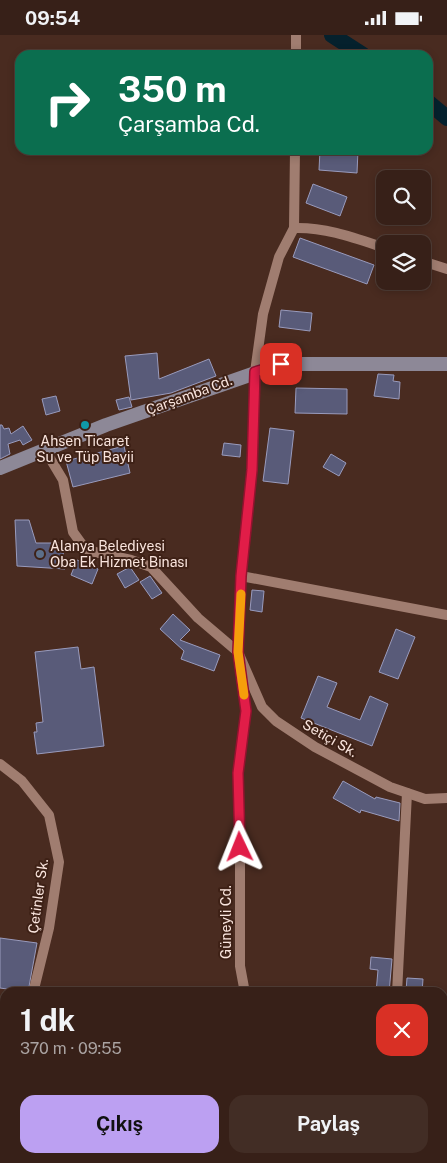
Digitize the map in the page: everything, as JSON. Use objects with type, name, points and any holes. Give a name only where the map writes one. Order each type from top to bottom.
[{"type":"street","points":[[296,35],[296,50]]},
{"type":"street","points":[[295,155],[294,228],[311,227],[346,235],[376,245]]},
{"type":"street","name":"Güneyli Cd.","points":[[244,987],[240,966],[238,773],[246,711],[238,652],[241,576],[252,470],[255,372],[263,314],[280,257],[294,228]]},
{"type":"street","points":[[431,264],[447,269]]},
{"type":"street","name":"Çarşamba Cd.","points":[[0,468],[106,425],[281,364],[447,364]]},
{"type":"street","points":[[45,450],[63,480],[73,532],[86,549],[151,567],[198,618],[238,652]]},
{"type":"street","points":[[241,576],[447,615]]},
{"type":"street","name":"Setiçi Sk.","points":[[238,652],[262,707],[276,721],[315,747],[390,787],[425,799],[447,798]]},
{"type":"street","points":[[246,711],[262,707]]},
{"type":"street","name":"Çetinler Sk.","points":[[0,763],[22,781],[49,815],[59,862],[49,928],[35,987]]},
{"type":"street","points":[[397,987],[407,793]]},
{"type":"building","points":[[320,155],[358,155],[357,173],[319,170]]},
{"type":"building","points":[[313,184],[347,197],[340,216],[306,203]]},
{"type":"building","points":[[300,238],[374,265],[367,284],[293,257]]},
{"type":"building","points":[[281,310],[312,313],[310,331],[279,327]]},
{"type":"building","points":[[157,353],[159,379],[209,359],[216,376],[171,393],[131,400],[125,356]]},
{"type":"building","points":[[378,374],[394,375],[393,381],[400,382],[399,399],[374,396]]},
{"type":"building","points":[[296,388],[347,389],[347,414],[295,413]]},
{"type":"building","points":[[56,396],[60,411],[46,415],[42,399]]},
{"type":"building","points":[[129,397],[132,407],[119,410],[116,400]]},
{"type":"building","points":[[0,425],[4,429],[9,428],[11,434],[23,426],[32,440],[23,445],[20,440],[8,444],[10,454],[0,459]]},
{"type":"building","points":[[270,428],[294,431],[288,484],[263,481]]},
{"type":"building","points":[[224,443],[241,445],[240,457],[222,455]]},
{"type":"building","points":[[124,446],[130,473],[73,487],[66,461]]},
{"type":"building","points":[[331,454],[346,463],[339,476],[323,467]]},
{"type":"building","name":"Alanya Belediyesi Oba Ek Hizmet Binası","points":[[15,520],[29,520],[36,543],[62,543],[65,569],[17,566]]},
{"type":"building","points":[[77,560],[98,569],[92,584],[71,575]]},
{"type":"building","points":[[130,567],[139,580],[125,588],[117,574]]},
{"type":"building","points":[[150,576],[162,593],[152,599],[140,582]]},
{"type":"building","points":[[252,590],[264,591],[262,612],[250,610]]},
{"type":"building","points":[[173,614],[190,630],[180,640],[220,655],[214,671],[181,659],[184,651],[160,629]]},
{"type":"building","points":[[396,629],[415,637],[398,679],[379,672]]},
{"type":"building","points":[[78,647],[81,669],[94,667],[104,746],[37,754],[34,732],[37,732],[36,723],[43,722],[35,652]]},
{"type":"building","points":[[318,676],[337,683],[327,707],[360,720],[370,696],[388,704],[372,746],[301,718]]},
{"type":"building","points":[[343,781],[375,799],[376,797],[400,803],[399,821],[361,810],[360,813],[333,798]]},
{"type":"building","points":[[0,938],[37,943],[29,987],[0,987]]},
{"type":"building","points":[[371,957],[392,959],[390,987],[377,987],[378,970],[370,969]]},
{"type":"building","points":[[407,978],[423,979],[422,987],[406,987]]},
{"type":"waterway","points":[[332,35],[355,50]]},
{"type":"waterway","points":[[433,106],[447,118]]},
{"type":"slow traffic","points":[[241,594],[238,652],[244,695]]},
{"type":"place","name":"Ahsen Ticaret Su ve Tüp Bayii","points":[[85,425]]},
{"type":"place","name":"Alanya Belediyesi Oba Ek Hizmet Binası","points":[[40,554]]},
{"type":"route","points":[[240,847],[238,773],[246,711],[238,652],[241,576],[252,470],[255,372],[281,364]]}]
